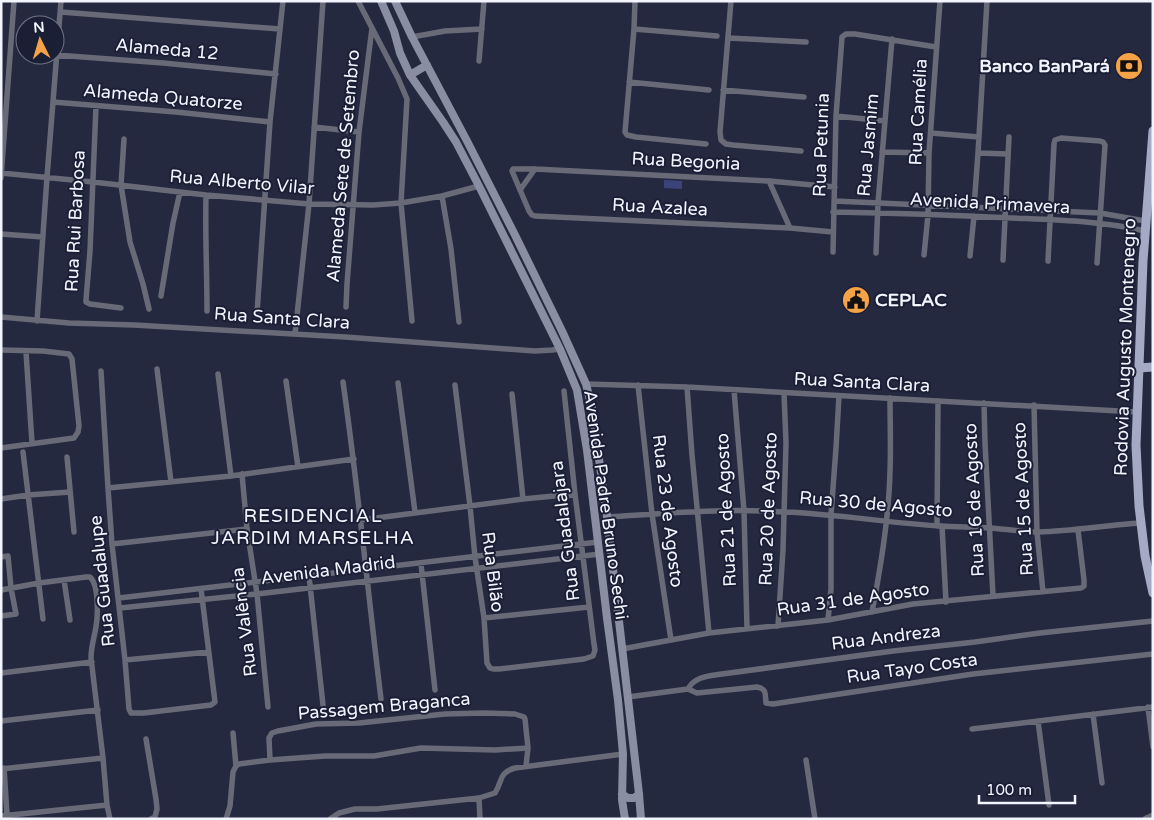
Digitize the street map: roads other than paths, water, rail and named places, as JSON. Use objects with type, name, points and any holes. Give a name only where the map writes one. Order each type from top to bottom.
[{"type":"main road","name":"Avenida Padre Bruno Sechi","points":[[381,1],[410,74],[456,142],[480,186],[572,376],[578,398],[587,450],[624,754],[622,794],[629,808],[625,819]]},
{"type":"main road","name":"Avenida Padre Bruno Sechi","points":[[395,1],[562,331],[586,384],[592,408],[607,517],[640,816]]},
{"type":"main road","points":[[410,74],[427,65]]},
{"type":"main road","name":"Rodovia Augusto Montenegro","points":[[1153,131],[1145,221],[1140,313],[1136,445],[1136,476],[1141,523],[1145,556],[1153,593]]},
{"type":"main road","points":[[1139,368],[1153,367]]},
{"type":"main road","points":[[622,794],[628,798],[639,794]]},
{"type":"main road","points":[[629,808],[636,807],[640,816]]},
{"type":"street","points":[[1,178],[4,112],[14,1]]},
{"type":"street","points":[[61,15],[62,1]]},
{"type":"street","points":[[257,313],[270,122],[283,1]]},
{"type":"street","points":[[296,334],[309,204],[324,1]]},
{"type":"street","points":[[358,1],[407,99],[401,203],[412,321]]},
{"type":"street","points":[[479,61],[484,1]]},
{"type":"street","points":[[635,1],[625,132],[636,137],[706,144]]},
{"type":"street","points":[[731,1],[720,137],[723,143],[733,145],[802,151]]},
{"type":"street","name":"Rua Camélia","points":[[924,255],[929,206],[929,153],[940,1]]},
{"type":"street","points":[[974,208],[987,1]]},
{"type":"street","points":[[61,12],[280,29]]},
{"type":"street","name":"Alameda Sete de Setembro","points":[[346,307],[359,132],[372,28]]},
{"type":"street","points":[[412,37],[445,31],[482,29]]},
{"type":"street","points":[[634,29],[717,36]]},
{"type":"street","name":"Rua Petunia","points":[[833,252],[836,116],[841,39],[846,34],[855,34],[892,39]]},
{"type":"street","points":[[728,38],[806,42]]},
{"type":"street","points":[[892,39],[936,47]]},
{"type":"street","name":"Rua Jasmim","points":[[876,253],[878,203],[892,39]]},
{"type":"street","name":"Alameda 12","points":[[65,56],[276,74]]},
{"type":"street","points":[[37,320],[55,65]]},
{"type":"street","points":[[629,82],[709,90]]},
{"type":"street","points":[[723,90],[804,98]]},
{"type":"street","name":"Alameda Quatorze","points":[[53,102],[270,122]]},
{"type":"street","name":"Rua Rui Barbosa","points":[[96,106],[86,302],[121,308]]},
{"type":"street","points":[[836,116],[885,121]]},
{"type":"street","points":[[314,128],[359,132]]},
{"type":"street","points":[[931,133],[979,138]]},
{"type":"street","points":[[1002,260],[1009,137]]},
{"type":"street","points":[[1048,262],[1054,144],[1055,140],[1061,138],[1103,142],[1097,263]]},
{"type":"street","points":[[124,139],[121,185],[130,242],[149,309]]},
{"type":"street","points":[[882,152],[929,153]]},
{"type":"street","points":[[978,153],[1008,154]]},
{"type":"street","name":"Rua Begonia","points":[[512,172],[516,168],[769,181],[835,187]]},
{"type":"street","points":[[520,190],[535,169]]},
{"type":"street","name":"Rua Azalea","points":[[512,172],[529,211],[535,216],[790,228],[833,232]]},
{"type":"street","name":"Rua Alberto Vilar","points":[[2,173],[309,204],[372,205],[401,203],[442,196],[480,186]]},
{"type":"street","points":[[769,181],[790,228]]},
{"type":"street","points":[[161,296],[180,192]]},
{"type":"street","points":[[206,195],[207,311]]},
{"type":"street","points":[[442,196],[451,249],[459,322]]},
{"type":"street","name":"Avenida Primavera","points":[[834,202],[1100,213],[1145,221]]},
{"type":"street","name":"Avenida Primavera","points":[[834,212],[878,212],[1051,220],[1099,223],[1145,231]]},
{"type":"street","points":[[970,256],[974,216]]},
{"type":"street","points":[[1,234],[43,237]]},
{"type":"street","name":"Rua Santa Clara","points":[[1,317],[69,323],[296,334],[535,351],[560,348]]},
{"type":"street","points":[[1,350],[69,354],[74,368],[79,426],[76,436],[69,439],[1,448]]},
{"type":"street","points":[[26,352],[32,443]]},
{"type":"street","points":[[157,369],[171,482]]},
{"type":"street","name":"Rua Guadalupe","points":[[101,371],[112,544],[129,709],[131,713],[211,706],[215,702],[209,652]]},
{"type":"street","points":[[218,374],[231,476]]},
{"type":"street","points":[[286,381],[298,467]]},
{"type":"street","points":[[343,382],[354,459],[381,698]]},
{"type":"street","points":[[398,383],[415,512]]},
{"type":"street","name":"Rua Santa Clara","points":[[586,384],[687,387],[1137,412]]},
{"type":"street","name":"Rua Bilão","points":[[455,385],[476,568],[484,618],[487,663],[493,669],[584,659]]},
{"type":"street","name":"Rua 23 de Agosto","points":[[638,385],[652,514],[672,640]]},
{"type":"street","points":[[687,387],[709,633]]},
{"type":"street","name":"Rua 21 de Agosto","points":[[734,390],[744,511],[747,628]]},
{"type":"street","name":"Rua Guadalajara","points":[[564,391],[595,650],[593,656],[584,659]]},
{"type":"street","name":"Rua 20 de Agosto","points":[[778,626],[782,580],[786,443],[784,393]]},
{"type":"street","points":[[512,394],[523,499]]},
{"type":"street","points":[[828,620],[831,589],[831,515],[839,396]]},
{"type":"street","points":[[872,612],[886,520],[890,471],[890,398]]},
{"type":"street","points":[[938,401],[939,526],[946,602]]},
{"type":"street","name":"Rua 16 de Agosto","points":[[984,403],[993,596]]},
{"type":"street","name":"Rua 15 de Agosto","points":[[1034,405],[1037,532],[1043,592]]},
{"type":"street","points":[[23,452],[43,619]]},
{"type":"street","points":[[67,457],[74,532]]},
{"type":"street","points":[[108,488],[231,476],[354,459]]},
{"type":"street","name":"Rua Valência","points":[[242,474],[268,707]]},
{"type":"street","points":[[1,499],[70,492]]},
{"type":"street","points":[[360,520],[575,494]]},
{"type":"street","name":"Rua 30 de Agosto","points":[[607,517],[697,511],[784,512],[939,526],[1037,532],[1078,530],[1141,523]]},
{"type":"street","points":[[112,544],[247,529]]},
{"type":"street","name":"Rua 31 de Agosto","points":[[622,649],[709,633],[828,620],[914,604],[1081,588],[1084,586],[1084,580],[1078,530]]},
{"type":"street","name":"Avenida Madrid","points":[[119,598],[598,542]]},
{"type":"street","name":"Avenida Madrid","points":[[120,608],[600,554]]},
{"type":"street","points":[[1,557],[8,556],[16,614],[1,616]]},
{"type":"street","points":[[421,564],[435,690]]},
{"type":"street","points":[[310,576],[324,705]]},
{"type":"street","points":[[1,590],[90,577],[93,580],[97,615],[92,662],[110,819]]},
{"type":"street","points":[[64,580],[70,620]]},
{"type":"street","points":[[125,660],[209,652],[201,589]]},
{"type":"street","points":[[484,618],[589,607]]},
{"type":"street","name":"Rua Andreza","points":[[628,697],[688,689],[692,683],[701,678],[722,674],[893,651],[1153,621]]},
{"type":"street","name":"Rua Tayo Costa","points":[[688,689],[697,693],[757,687],[764,691],[767,704],[778,704],[973,674],[1153,654]]},
{"type":"street","points":[[1,673],[92,662]]},
{"type":"street","points":[[972,729],[1150,707],[1153,747]]},
{"type":"street","points":[[1,721],[98,710]]},
{"type":"street","name":"Passagem Braganca","points":[[270,760],[269,738],[272,732],[316,724],[359,723],[466,713],[518,715],[524,717],[528,748]]},
{"type":"street","points":[[1093,714],[1102,783]]},
{"type":"street","points":[[1038,721],[1049,805]]},
{"type":"street","points":[[226,819],[230,806],[233,772],[236,766],[234,733]]},
{"type":"street","points":[[146,739],[156,799],[156,814],[151,819]]},
{"type":"street","points":[[236,766],[270,760],[325,756],[366,756],[421,748],[495,750],[528,748],[526,766]]},
{"type":"street","points":[[330,819],[339,813],[355,809],[377,809],[479,798],[495,793],[503,774],[507,770],[624,754]]},
{"type":"street","points":[[103,758],[2,768],[4,815],[107,805]]},
{"type":"street","points":[[806,760],[815,819]]},
{"type":"street","points":[[479,798],[480,819]]},
{"type":"street","points":[[1146,819],[1153,816]]},
{"type":"place","name":"Banco BanPará","points":[[1129,66]]},
{"type":"place","name":"CEPLAC","points":[[856,300]]},
{"type":"district","name":"RESIDENCIAL JARDIM MARSELHA","points":[[313,527]]}]
